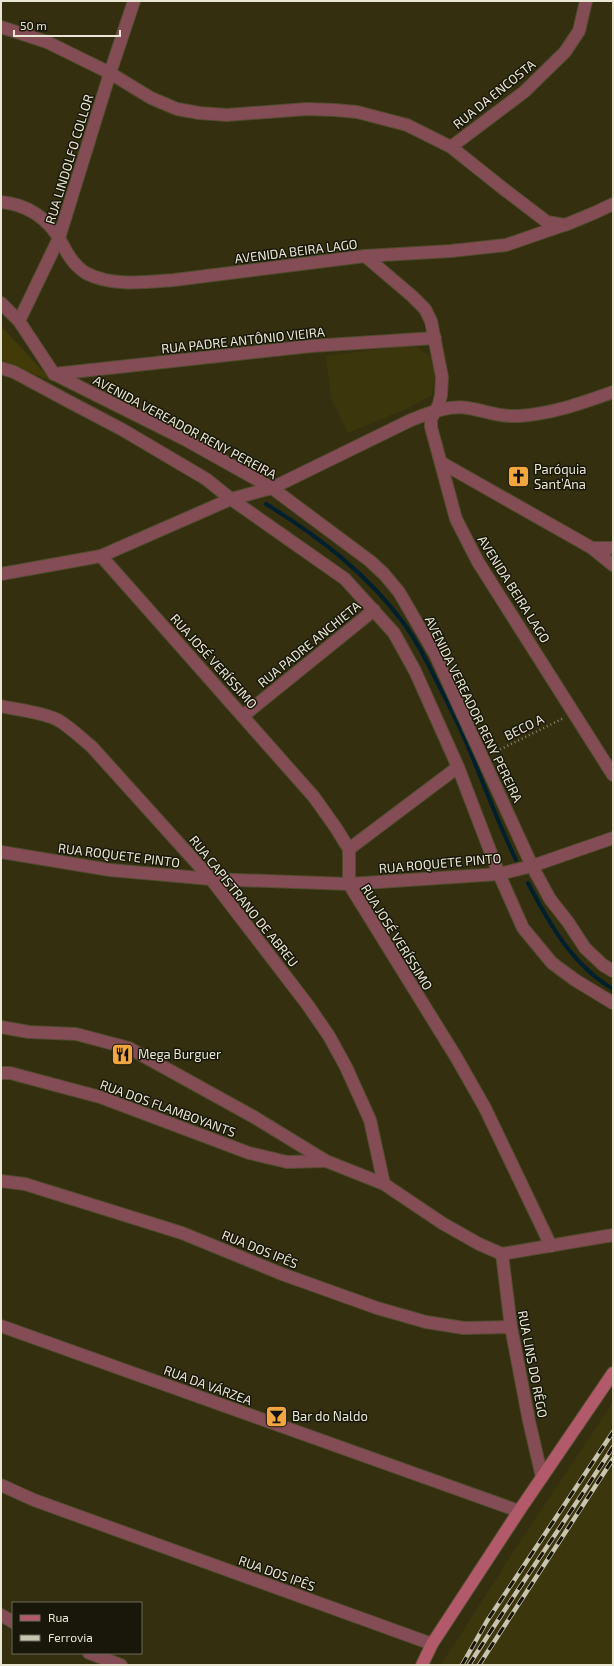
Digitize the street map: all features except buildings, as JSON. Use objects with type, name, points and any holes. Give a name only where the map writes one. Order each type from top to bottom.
[{"type":"main road","points":[[422,1665],[432,1644],[519,1511],[613,1373]]},
{"type":"street","name":"RUA LINDOLFO COLLOR","points":[[19,321],[59,238],[134,1]]},
{"type":"street","name":"RUA DA ENCOSTA","points":[[451,146],[524,92],[565,52],[579,31],[586,1]]},
{"type":"street","points":[[1,27],[47,42],[110,73],[151,98],[176,109],[199,113],[227,114],[306,109],[357,112],[407,125],[451,146],[547,222],[565,225]]},
{"type":"street","name":"AVENIDA BEIRA LAGO","points":[[1,202],[22,206],[36,213],[50,225],[59,238],[69,258],[86,273],[100,279],[127,282],[174,280],[365,256],[425,309],[431,321],[442,377],[442,386],[438,404],[431,419],[431,427],[456,519],[478,562],[613,775]]},
{"type":"street","points":[[365,256],[451,251],[506,245],[565,225],[613,204]]},
{"type":"street","name":"AVENIDA VEREADOR RENY PEREIRA","points":[[1,303],[19,321],[54,374],[186,440],[272,488],[370,561],[384,574],[399,592],[435,654],[532,866],[550,900],[586,948],[604,965],[613,971]]},
{"type":"street","name":"RUA PADRE ANTÔNIO VIEIRA","points":[[54,374],[311,346],[435,338]]},
{"type":"street","points":[[1,368],[14,372],[123,430],[206,479],[231,499],[345,579],[394,633],[415,671],[458,767],[499,874],[523,928],[552,963],[574,980],[613,1003]]},
{"type":"street","points":[[1,574],[101,556],[231,499],[272,488],[411,420],[433,412],[450,408],[467,408],[499,416],[546,413],[573,407],[613,392]]},
{"type":"street","points":[[442,463],[592,548],[613,565]]},
{"type":"street","points":[[592,548],[613,548]]},
{"type":"street","name":"RUA JOSÉ VERÍSSIMO","points":[[101,556],[314,797],[336,828],[349,849],[349,884],[456,1057],[485,1108],[551,1246]]},
{"type":"street","name":"RUA PADRE ANCHIETA","points":[[243,716],[374,610]]},
{"type":"street","name":"RUA CAPISTRANO DE ABREU","points":[[1,706],[58,720],[74,732],[92,748],[211,879],[307,1004],[329,1036],[346,1067],[368,1116],[384,1184]]},
{"type":"street","points":[[349,849],[458,767]]},
{"type":"street","name":"RUA ROQUETE PINTO","points":[[1,852],[110,870],[211,879],[349,884],[499,874],[532,866],[613,838]]},
{"type":"street","points":[[1,1027],[29,1032],[76,1034],[129,1048],[254,1117],[326,1161],[384,1184],[442,1223],[480,1244],[502,1254],[613,1235]]},
{"type":"street","name":"RUA DOS FLAMBOYANTS","points":[[1,1073],[10,1073],[100,1097],[249,1153],[287,1162],[326,1161]]},
{"type":"street","name":"RUA DOS IPÊS","points":[[1,1181],[25,1184],[182,1233],[282,1274],[377,1308],[426,1322],[464,1328],[511,1327]]},
{"type":"street","name":"RUA LINS DO RÊGO","points":[[502,1254],[511,1327],[529,1421],[542,1478]]},
{"type":"street","name":"RUA DA VÁRZEA","points":[[1,1326],[519,1511]]},
{"type":"street","name":"RUA DOS IPÊS","points":[[1,1484],[34,1500],[432,1644]]},
{"type":"street","points":[[1,1615],[12,1621]]},
{"type":"street","points":[[92,1654],[121,1665]]},
{"type":"path","name":"BECO A","points":[[483,758],[573,714]]},
{"type":"shaded area","points":[[1,326],[53,382],[1,360]]},
{"type":"shaded area","points":[[396,347],[417,347],[432,358],[435,373],[432,395],[410,407],[348,433],[331,398],[326,356]]},
{"type":"shaded area","points":[[613,1402],[613,1665],[441,1665],[512,1554]]},
{"type":"waterway","points":[[266,504],[304,529],[341,557],[375,589],[391,606],[405,625],[414,638],[458,724],[516,860]]},
{"type":"waterway","points":[[528,883],[544,913],[563,942],[585,968],[613,989]]},
{"type":"railway","points":[[462,1665],[487,1621],[613,1432]]},
{"type":"railway","points":[[469,1665],[613,1447]]},
{"type":"railway","points":[[479,1665],[613,1459]]},
{"type":"place","name":"Paróquia Sant’Ana","points":[[518,476]]},
{"type":"place","name":"Mega Burguer","points":[[122,1054]]},
{"type":"place","name":"Bar do Naldo","points":[[276,1416]]}]
